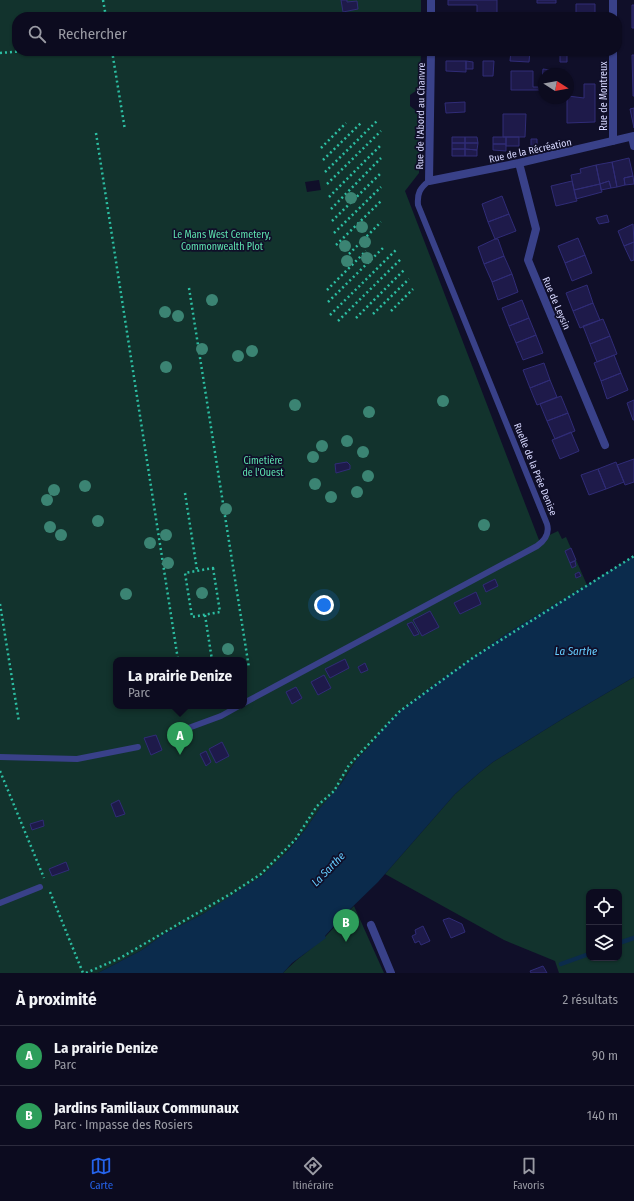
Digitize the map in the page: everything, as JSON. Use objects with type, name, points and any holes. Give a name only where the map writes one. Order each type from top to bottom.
[{"type":"street","points":[[431,0],[431,12]]},
{"type":"street","points":[[613,0],[613,12]]},
{"type":"street","name":"Rue de l'Abord au Chanvre","points":[[429,180],[431,56]]},
{"type":"street","name":"Rue de Montreux","points":[[613,56],[613,141]]},
{"type":"street","points":[[633,137],[634,146]]},
{"type":"street","name":"Rue de la Récréation","points":[[429,180],[519,164],[633,137]]},
{"type":"street","name":"Rue de Leysin","points":[[519,164],[536,229],[528,260],[606,445]]},
{"type":"street","points":[[371,925],[391,973]]},
{"type":"lane","name":"Ruelle de la Prée Denise","points":[[247,701],[537,546],[544,540],[548,532],[547,524],[418,205],[418,192],[429,180]]},
{"type":"lane","points":[[183,730],[221,716],[234,709]]},
{"type":"lane","points":[[0,757],[77,759],[138,747]]},
{"type":"lane","points":[[0,903],[40,887]]},
{"type":"path","points":[[103,0],[105,12]]},
{"type":"path","points":[[0,53],[12,52]]},
{"type":"path","points":[[113,56],[125,130]]},
{"type":"path","points":[[325,172],[378,120]]},
{"type":"path","points":[[323,160],[362,122]]},
{"type":"path","points":[[321,148],[346,123]]},
{"type":"path","points":[[327,184],[381,131]]},
{"type":"path","points":[[96,133],[178,657]]},
{"type":"path","points":[[329,197],[381,145]]},
{"type":"path","points":[[330,209],[381,158]]},
{"type":"path","points":[[332,221],[381,173]]},
{"type":"path","points":[[334,233],[381,187]]},
{"type":"path","points":[[336,246],[381,201]]},
{"type":"path","points":[[348,254],[381,222]]},
{"type":"path","points":[[328,302],[384,247]]},
{"type":"path","points":[[330,315],[397,249]]},
{"type":"path","points":[[326,290],[366,251]]},
{"type":"path","points":[[338,321],[400,259]]},
{"type":"path","points":[[356,318],[405,269]]},
{"type":"path","points":[[373,314],[409,279]]},
{"type":"path","points":[[190,288],[249,668]]},
{"type":"path","points":[[391,311],[413,289]]},
{"type":"path","points":[[186,492],[197,570]]},
{"type":"path","points":[[86,973],[120,958],[232,893],[261,874],[295,840],[317,806],[334,791],[349,765],[400,711],[474,657],[634,556]]},
{"type":"path","points":[[213,568],[220,612],[192,617],[185,573],[197,570],[213,568]]},
{"type":"path","points":[[0,604],[19,722]]},
{"type":"path","points":[[205,615],[212,657]]},
{"type":"path","points":[[0,771],[44,879]]},
{"type":"path","points":[[47,886],[83,973]]},
{"type":"green space","name":"Cimetière de l'Ouest","points":[[0,0],[421,0],[421,12],[12,12],[12,56],[421,56],[420,88],[410,95],[410,106],[420,114],[419,173],[405,191],[539,540],[558,531],[562,539],[566,537],[587,585],[506,634],[443,678],[400,711],[357,759],[336,791],[320,808],[305,830],[279,861],[263,875],[233,896],[203,914],[164,934],[142,950],[98,973],[0,973]],"holes":[[[319,180],[321,190],[307,192],[305,182]]]},
{"type":"green space","points":[[634,677],[634,973],[559,973],[555,961],[504,940],[385,874],[455,794],[493,762]]},
{"type":"green space","points":[[354,906],[384,973],[283,973],[326,936]]},
{"type":"water","name":"La Sarthe","points":[[634,556],[634,677],[564,718],[493,762],[479,773],[455,794],[378,882],[325,936],[326,938],[292,963],[283,973],[98,973],[142,950],[164,934],[203,914],[263,875],[288,851],[320,808],[341,784],[357,759],[400,711],[443,678],[506,634]]},
{"type":"building","points":[[341,0],[347,0],[347,2],[357,1],[358,9],[343,12]]},
{"type":"building","points":[[448,0],[497,0],[497,12],[477,12],[477,5],[448,5]]},
{"type":"building","points":[[537,0],[556,0],[556,3],[537,3]]},
{"type":"building","points":[[576,4],[595,4],[595,12],[576,12]]},
{"type":"building","points":[[632,5],[634,5],[634,28],[632,28]]},
{"type":"building","points":[[632,55],[634,55],[634,96],[633,96]]},
{"type":"building","points":[[510,56],[530,56],[529,62],[510,61]]},
{"type":"building","points":[[560,56],[567,56],[567,62],[560,62]]},
{"type":"building","points":[[446,61],[466,61],[466,72],[446,71]]},
{"type":"building","points":[[466,61],[473,62],[473,69],[466,69]]},
{"type":"building","points":[[483,61],[494,61],[493,76],[483,76]]},
{"type":"building","points":[[511,71],[533,71],[533,87],[538,87],[538,90],[511,90]]},
{"type":"building","points":[[584,84],[595,84],[595,122],[567,123],[567,104],[574,104],[574,97],[584,98]]},
{"type":"building","points":[[465,102],[465,112],[446,113],[445,103]]},
{"type":"building","points":[[634,108],[634,128],[630,109]]},
{"type":"building","points":[[503,114],[526,114],[525,137],[503,137]]},
{"type":"building","points":[[452,137],[465,137],[465,143],[452,143]]},
{"type":"building","points":[[465,137],[477,137],[478,143],[465,143]]},
{"type":"building","points":[[493,137],[506,137],[506,144],[493,144]]},
{"type":"building","points":[[506,137],[519,137],[519,146],[506,146]]},
{"type":"building","points":[[531,139],[537,139],[537,146],[531,146]]},
{"type":"building","points":[[452,143],[465,143],[465,149],[452,149]]},
{"type":"building","points":[[465,143],[478,143],[477,150],[465,149]]},
{"type":"building","points":[[493,144],[506,144],[506,151],[493,150]]},
{"type":"building","points":[[452,149],[465,149],[465,156],[452,156]]},
{"type":"building","points":[[465,149],[477,150],[477,156],[465,156]]},
{"type":"building","points":[[629,158],[633,176],[624,178],[625,185],[617,187],[612,162]]},
{"type":"building","points":[[612,162],[617,187],[611,188],[609,181],[600,184],[596,165]]},
{"type":"building","points":[[596,165],[600,184],[574,190],[571,175],[581,173],[580,169]]},
{"type":"building","points":[[633,176],[634,184],[625,185],[624,178]]},
{"type":"building","points":[[572,181],[577,201],[556,206],[551,186]]},
{"type":"building","points":[[609,181],[611,188],[601,190],[600,184]]},
{"type":"building","points":[[600,184],[602,192],[576,199],[574,190]]},
{"type":"building","points":[[502,196],[509,214],[488,222],[482,204]]},
{"type":"building","points":[[509,214],[516,231],[495,239],[488,222]]},
{"type":"building","points":[[607,215],[609,222],[599,224],[596,218]]},
{"type":"building","points":[[633,224],[634,242],[624,246],[618,231]]},
{"type":"building","points":[[578,238],[585,255],[565,263],[558,246]]},
{"type":"building","points":[[498,239],[504,256],[484,264],[478,247]]},
{"type":"building","points":[[634,242],[634,260],[631,261],[624,246]]},
{"type":"building","points":[[585,255],[592,273],[572,281],[565,263]]},
{"type":"building","points":[[504,256],[512,274],[492,282],[484,264]]},
{"type":"building","points":[[512,274],[518,292],[498,300],[492,282]]},
{"type":"building","points":[[587,285],[593,303],[573,311],[566,293]]},
{"type":"building","points":[[522,300],[529,318],[509,326],[502,308]]},
{"type":"building","points":[[593,303],[600,320],[580,328],[573,311]]},
{"type":"building","points":[[529,318],[536,335],[516,343],[509,326]]},
{"type":"building","points":[[603,319],[610,336],[590,344],[583,326]]},
{"type":"building","points":[[536,335],[543,353],[523,360],[516,343]]},
{"type":"building","points":[[610,336],[617,354],[597,362],[590,344]]},
{"type":"building","points":[[614,355],[621,373],[601,381],[594,363]]},
{"type":"building","points":[[544,363],[550,380],[530,388],[523,370]]},
{"type":"building","points":[[621,373],[628,390],[607,399],[601,381]]},
{"type":"building","points":[[550,380],[557,397],[537,405],[530,388]]},
{"type":"building","points":[[561,396],[568,413],[547,421],[540,404]]},
{"type":"building","points":[[634,400],[634,420],[633,420],[627,403]]},
{"type":"building","points":[[568,413],[575,431],[555,439],[547,421]]},
{"type":"building","points":[[571,432],[579,451],[560,459],[552,440]]},
{"type":"building","points":[[634,459],[634,482],[625,485],[617,465]]},
{"type":"building","points":[[347,462],[350,465],[350,469],[336,473],[335,464]]},
{"type":"building","points":[[616,462],[624,482],[606,489],[598,469]]},
{"type":"building","points":[[598,469],[606,489],[589,495],[581,475]]},
{"type":"building","points":[[571,548],[576,560],[570,563],[565,551]]},
{"type":"building","points":[[575,561],[576,566],[572,568],[570,563]]},
{"type":"building","points":[[579,572],[581,576],[576,578],[575,574]]},
{"type":"building","points":[[495,579],[498,586],[486,592],[483,585]]},
{"type":"building","points":[[476,592],[481,604],[460,614],[454,603]]},
{"type":"building","points":[[430,611],[439,627],[422,636],[413,620]]},
{"type":"building","points":[[412,622],[419,634],[414,636],[407,624]]},
{"type":"building","points":[[345,659],[349,668],[330,678],[325,669]]},
{"type":"building","points":[[365,663],[368,670],[361,673],[358,667]]},
{"type":"building","points":[[324,675],[331,688],[318,695],[311,682]]},
{"type":"building","points":[[296,687],[302,698],[292,704],[286,692]]},
{"type":"building","points":[[156,735],[162,750],[151,755],[144,738]]},
{"type":"building","points":[[222,742],[229,756],[216,763],[209,749]]},
{"type":"building","points":[[206,751],[211,762],[206,766],[200,754]]},
{"type":"building","points":[[119,800],[125,814],[116,817],[111,804]]},
{"type":"building","points":[[43,820],[44,826],[32,830],[30,824]]},
{"type":"building","points":[[66,862],[69,870],[52,876],[49,869]]},
{"type":"building","points":[[449,918],[462,924],[465,932],[451,938],[443,920]]},
{"type":"building","points":[[423,926],[430,941],[421,945],[419,941],[415,943],[412,936],[416,934],[415,930]]},
{"type":"building","points":[[543,966],[547,973],[531,973],[530,971]]},
{"type":"waterway","points":[[622,942],[634,938]]},
{"type":"waterway","points":[[561,964],[586,955]]},
{"type":"place","name":"La prairie Denize","points":[[180,755]]},
{"type":"place","name":"Jardins Familiaux Communaux","points":[[346,942]]},
{"type":"park label","name":"Le Mans West Cemetery, Commonwealth Plot","points":[[222,240]]}]
